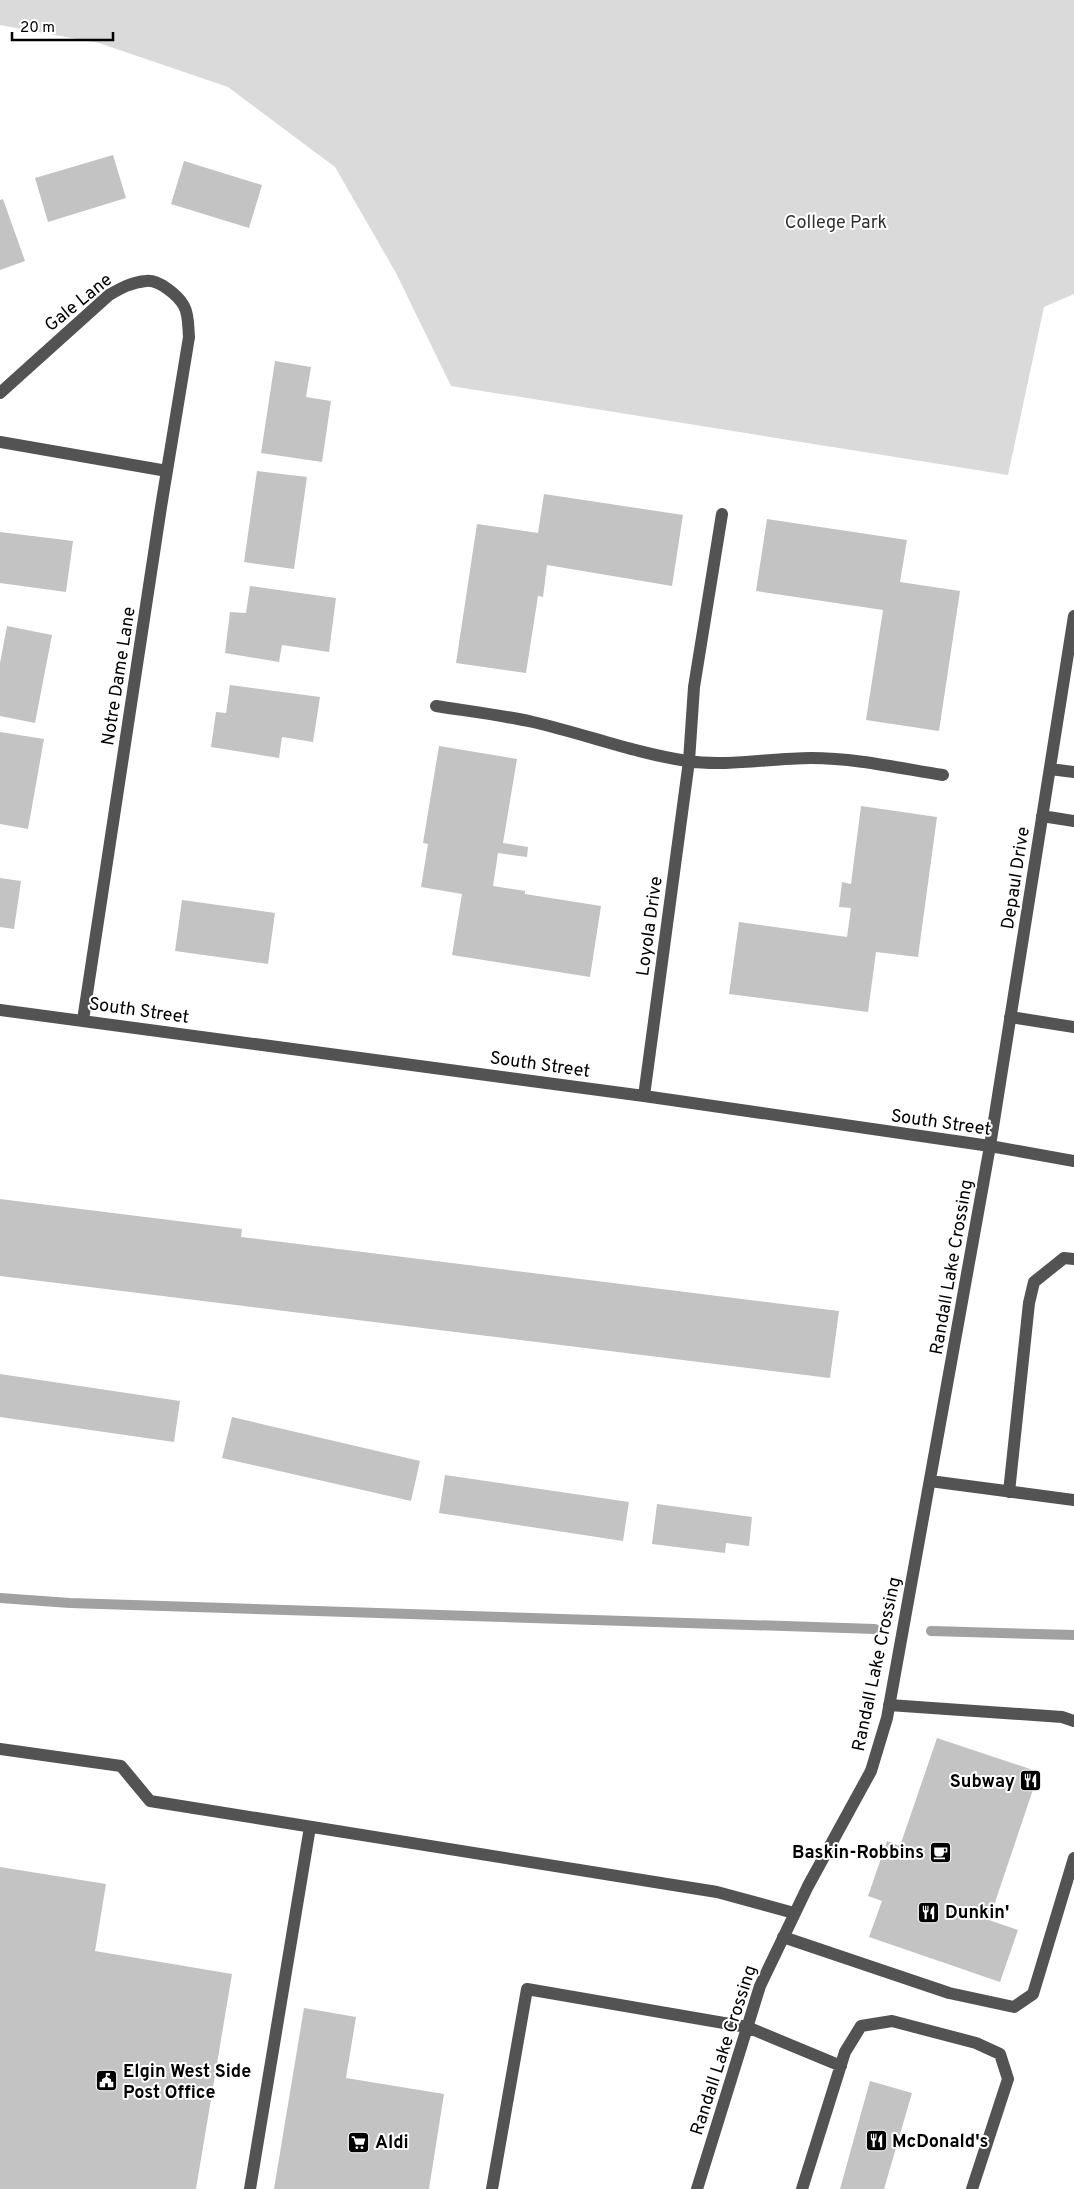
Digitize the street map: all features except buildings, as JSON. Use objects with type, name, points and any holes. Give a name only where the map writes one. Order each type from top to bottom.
[{"type":"street","name":"Gale Lane","points":[[0,393],[109,294],[128,284],[148,280],[164,286],[184,305],[188,317],[189,337]]},
{"type":"street","name":"Notre Dame Lane","points":[[83,1020],[189,337]]},
{"type":"street","points":[[0,442],[167,471]]},
{"type":"street","name":"Loyola Drive","points":[[644,1096],[689,761],[694,687],[722,514]]},
{"type":"street","name":"Depaul Drive","points":[[990,1146],[1074,616]]},
{"type":"street","points":[[436,706],[531,722],[586,736],[617,747],[689,761],[760,762],[811,758],[854,761],[943,775]]},
{"type":"street","points":[[1050,769],[1074,772]]},
{"type":"street","points":[[1042,816],[1074,821]]},
{"type":"street","name":"South Street","points":[[0,1010],[644,1096],[990,1146],[1074,1161]]},
{"type":"street","points":[[1010,1017],[1074,1027]]},
{"type":"street","name":"Randall Lake Crossing","points":[[696,2189],[760,1986],[794,1913],[871,1771],[889,1705],[990,1146]]},
{"type":"street","points":[[1009,1492],[1029,1303],[1034,1282],[1064,1258],[1074,1259]]},
{"type":"street","points":[[930,1481],[1074,1500]]},
{"type":"street","points":[[889,1705],[1062,1717],[1074,1721]]},
{"type":"street","points":[[0,1749],[121,1766],[150,1801],[717,1892],[794,1913]]},
{"type":"street","points":[[250,2189],[310,1827]]},
{"type":"street","points":[[783,1938],[949,1993],[1014,2007],[1033,1994],[1074,1858]]},
{"type":"street","points":[[492,2189],[527,1989],[747,2027],[841,2066]]},
{"type":"street","points":[[802,2189],[851,2039],[861,2026],[892,2020],[976,2043],[1000,2054],[1008,2079],[972,2189]]},
{"type":"green space","name":"College Park","points":[[0,0],[1074,0],[1074,294],[1044,307],[1008,475],[451,386],[396,273],[335,167],[228,87],[99,43],[0,25]]},
{"type":"waterway","points":[[0,1598],[70,1603],[875,1629]]},
{"type":"waterway","points":[[931,1631],[1074,1635]]},
{"type":"place","name":"Subway","points":[[1031,1781]]},
{"type":"place","name":"Baskin-Robbins","points":[[940,1852]]},
{"type":"place","name":"Dunkin'","points":[[929,1912]]},
{"type":"place","name":"Elgin West Side Post Office","points":[[107,2081]]},
{"type":"place","name":"McDonald's","points":[[876,2141]]},
{"type":"place","name":"Aldi","points":[[359,2142]]}]
